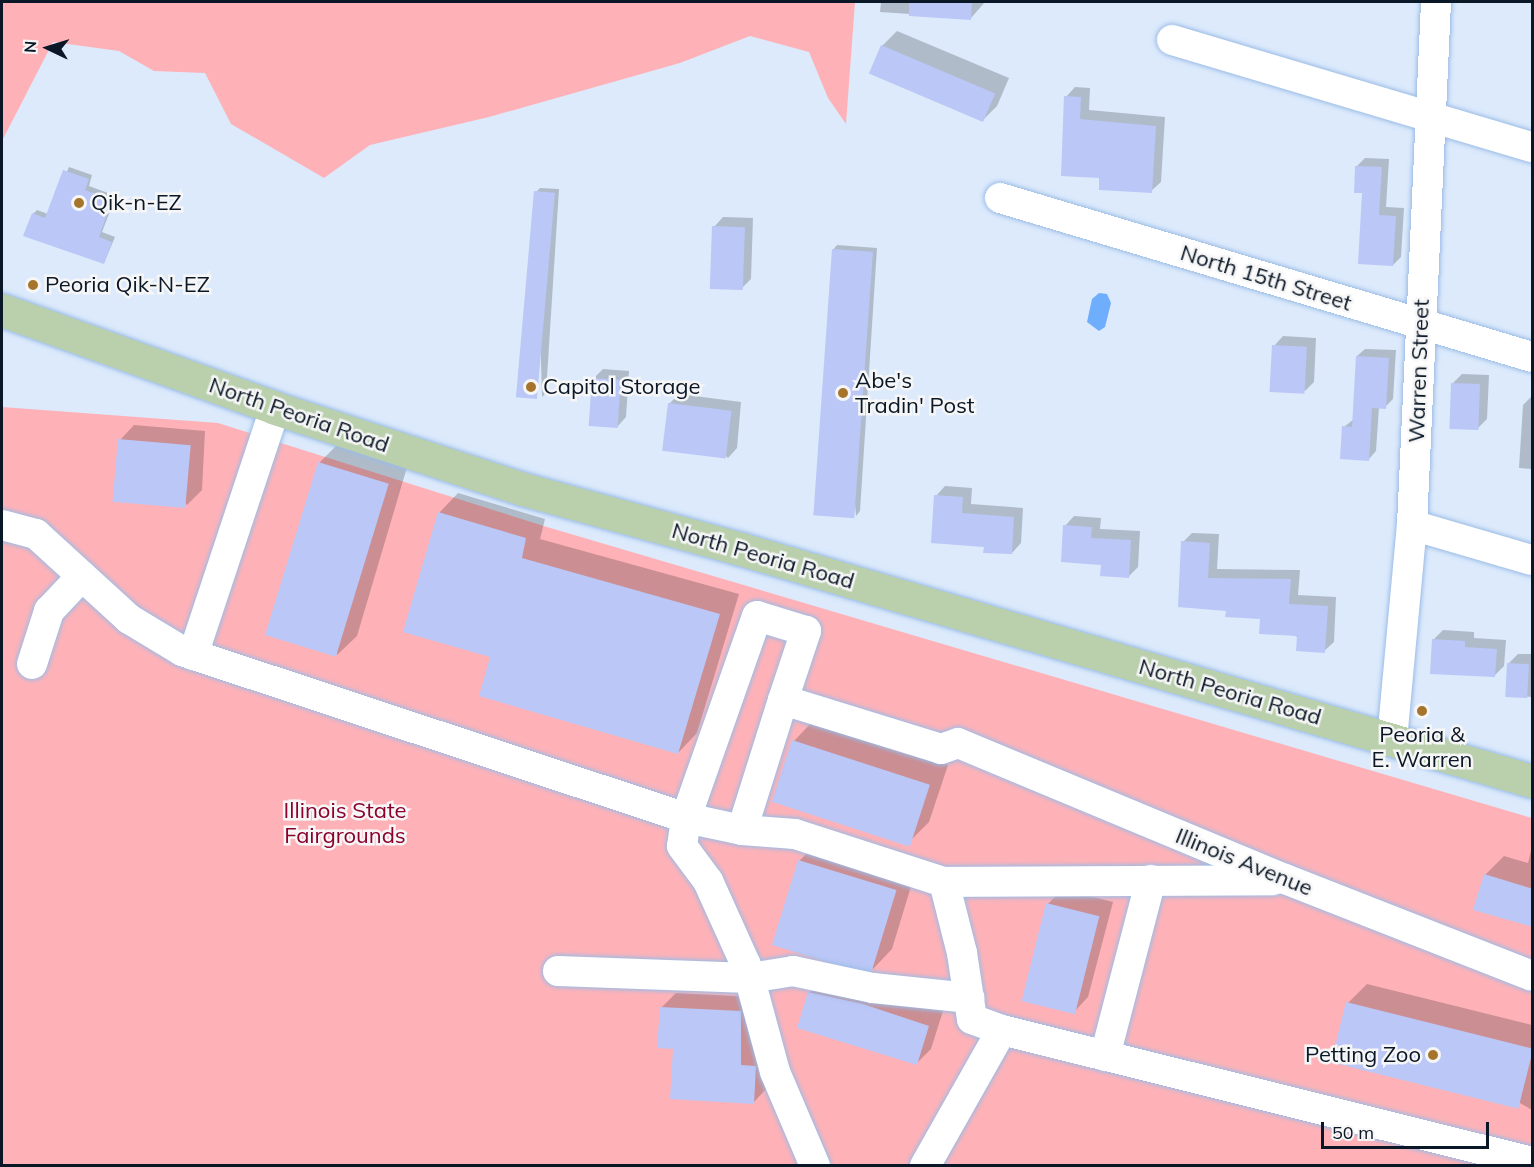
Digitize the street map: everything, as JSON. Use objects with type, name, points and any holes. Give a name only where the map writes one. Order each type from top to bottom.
[{"type":"main road","name":"North Peoria Road","points":[[2,310],[275,408],[523,489],[741,549],[1533,781]]},
{"type":"street","name":"Warren Street","points":[[1392,740],[1412,525],[1436,2]]},
{"type":"street","points":[[1172,40],[1533,147]]},
{"type":"street","name":"North 15th Street","points":[[1000,198],[1533,357]]},
{"type":"street","points":[[193,655],[275,408]]},
{"type":"street","points":[[2,525],[36,534],[129,619],[193,655],[686,818],[742,830],[795,834],[944,882],[1285,879]]},
{"type":"street","points":[[1412,525],[1533,560]]},
{"type":"street","points":[[32,664],[49,611],[82,576]]},
{"type":"street","points":[[742,830],[806,631],[757,616],[686,818],[682,846],[708,881],[750,978],[775,1072],[815,1166]]},
{"type":"street","name":"Illinois Avenue","points":[[783,700],[941,749],[958,743],[1285,879],[1533,976]]},
{"type":"street","points":[[1106,1056],[1151,880]]},
{"type":"street","points":[[944,882],[972,1019],[1002,1030],[1533,1162]]},
{"type":"street","points":[[558,971],[750,978],[793,971],[864,986],[969,998]]},
{"type":"street","points":[[924,1166],[1002,1030]]},
{"type":"green space","points":[[2,2],[855,2],[846,124],[828,98],[809,52],[750,36],[680,63],[489,117],[370,145],[324,178],[231,124],[205,73],[154,71],[119,51],[53,42],[2,141]]},
{"type":"green space","name":"Illinois State Fairgrounds","points":[[2,407],[218,423],[547,527],[1532,818],[1532,1165],[2,1165]]},
{"type":"water","points":[[1099,293],[1107,294],[1111,303],[1105,327],[1099,331],[1087,322],[1092,299]]},
{"type":"building","points":[[909,2],[972,2],[971,20],[909,16]]},
{"type":"building","points":[[881,45],[995,93],[983,122],[869,74]]},
{"type":"building","points":[[1064,96],[1081,97],[1080,119],[1156,126],[1152,193],[1099,190],[1099,178],[1061,176]]},
{"type":"building","points":[[1355,166],[1382,167],[1379,215],[1396,216],[1393,266],[1358,264],[1362,193],[1354,193]]},
{"type":"building","points":[[63,170],[89,179],[85,190],[112,200],[99,237],[112,242],[104,264],[23,236],[32,213],[45,218]]},
{"type":"building","points":[[534,191],[555,193],[537,399],[516,397]]},
{"type":"building","points":[[712,226],[745,227],[743,290],[710,289]]},
{"type":"building","points":[[832,249],[873,252],[854,518],[813,515]]},
{"type":"building","points":[[1272,345],[1307,347],[1304,394],[1270,392]]},
{"type":"building","points":[[1356,356],[1389,358],[1386,409],[1372,408],[1369,461],[1340,459],[1342,426],[1352,427]]},
{"type":"building","points":[[592,378],[621,380],[618,428],[589,426]]},
{"type":"building","points":[[1451,383],[1480,384],[1478,430],[1449,429]]},
{"type":"building","points":[[668,403],[732,411],[726,458],[662,451]]},
{"type":"building","points":[[118,439],[191,445],[185,508],[113,502]]},
{"type":"building","points":[[318,462],[389,484],[336,657],[265,635]]},
{"type":"building","points":[[934,495],[963,497],[962,513],[1014,517],[1012,554],[983,553],[984,547],[931,543]]},
{"type":"building","points":[[438,512],[526,538],[522,558],[720,614],[678,754],[479,696],[490,657],[403,632]]},
{"type":"building","points":[[1063,525],[1092,527],[1091,538],[1131,540],[1129,578],[1100,576],[1101,565],[1061,562]]},
{"type":"building","points":[[1181,541],[1210,543],[1208,578],[1291,579],[1289,604],[1328,606],[1325,653],[1296,651],[1297,636],[1259,634],[1260,619],[1225,617],[1226,611],[1178,607]]},
{"type":"building","points":[[1432,639],[1465,641],[1465,647],[1497,649],[1495,677],[1430,674]]},
{"type":"building","points":[[1507,663],[1529,664],[1527,698],[1505,697]]},
{"type":"building","points":[[792,740],[930,785],[910,847],[772,802]]},
{"type":"building","points":[[798,860],[896,890],[870,975],[772,945]]},
{"type":"building","points":[[1484,874],[1533,889],[1533,927],[1473,910]]},
{"type":"building","points":[[1046,903],[1099,916],[1075,1014],[1022,1001]]},
{"type":"building","points":[[808,992],[863,1004],[929,1026],[917,1065],[797,1028]]},
{"type":"building","name":"Petting Zoo","points":[[1346,1002],[1532,1048],[1518,1109],[1331,1062]]},
{"type":"building","points":[[660,1007],[741,1011],[741,1065],[756,1066],[754,1104],[670,1099],[673,1049],[657,1048]]},
{"type":"place","name":"Qik-n-EZ","points":[[79,203]]},
{"type":"place","name":"Peoria Qik-N-EZ","points":[[33,285]]},
{"type":"place","name":"Capitol Storage","points":[[531,387]]},
{"type":"place","name":"Abe's Tradin' Post","points":[[843,393]]},
{"type":"place","name":"Peoria & E. Warren","points":[[1422,711]]},
{"type":"place","name":"Petting Zoo","points":[[1433,1055]]}]
